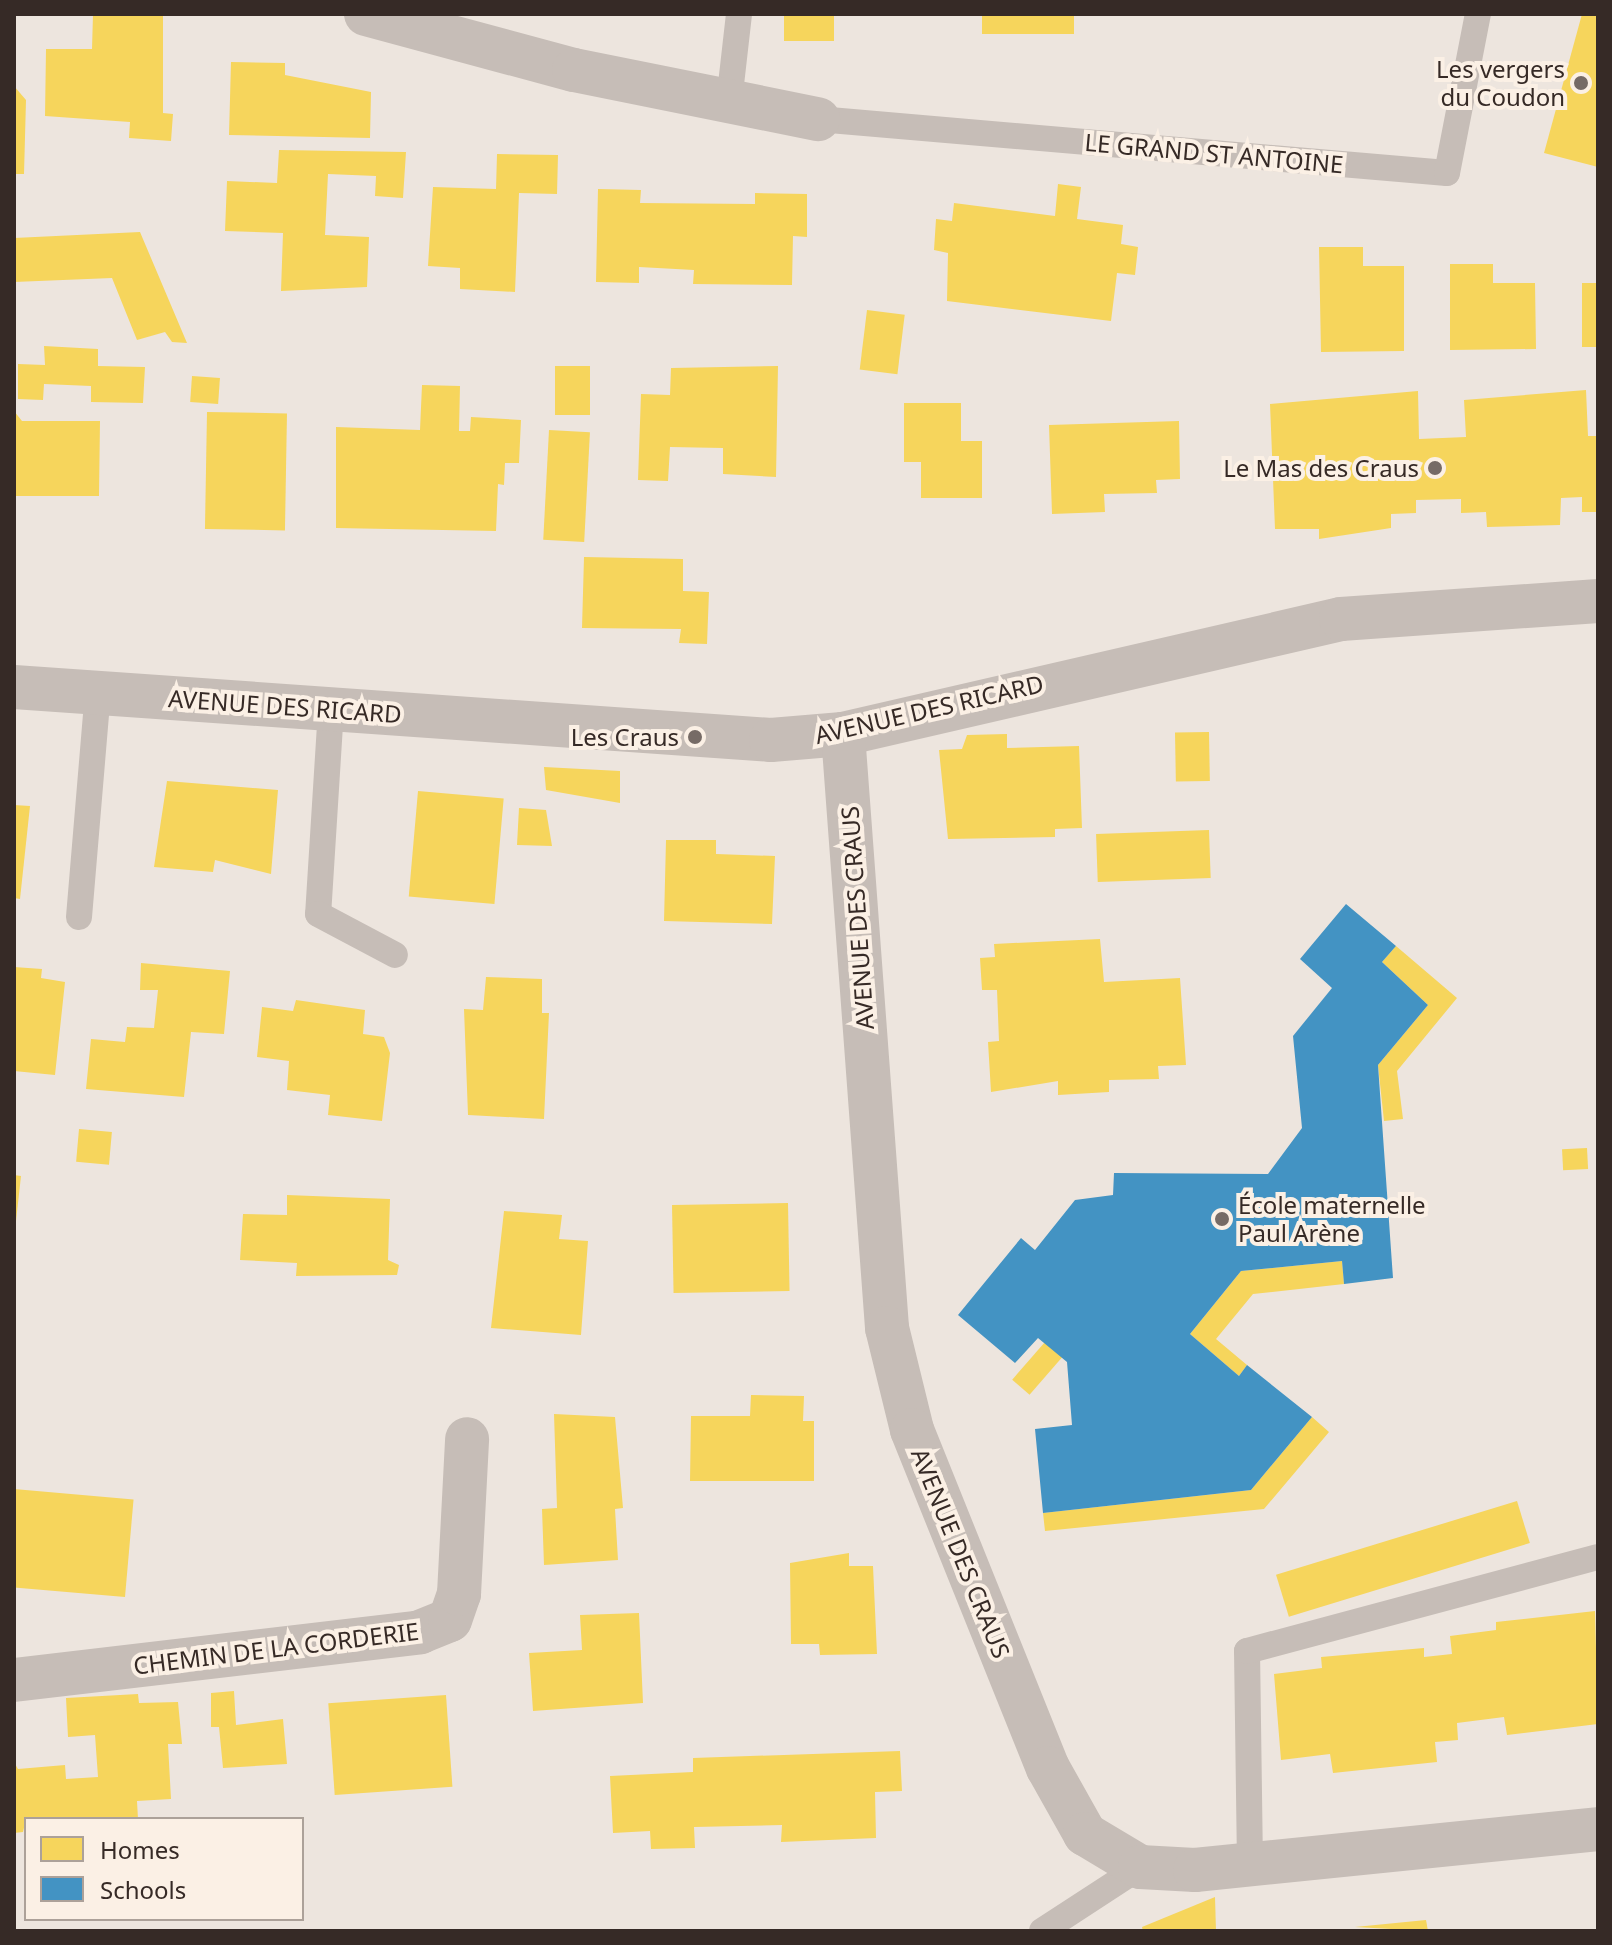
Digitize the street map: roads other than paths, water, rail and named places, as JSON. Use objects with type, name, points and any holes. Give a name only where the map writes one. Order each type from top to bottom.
[{"type":"street","points":[[366,14],[574,70],[818,119]]},
{"type":"street","name":"AVENUE DES RICARD","points":[[14,687],[710,738],[843,734],[1341,619],[1598,601]]},
{"type":"street","name":"AVENUE DES CRAUS","points":[[843,734],[887,1328],[912,1430],[1048,1768],[1085,1834],[1140,1867]]},
{"type":"street","name":"CHEMIN DE LA CORDERIE","points":[[14,1680],[420,1632],[450,1620],[459,1594],[467,1439]]},
{"type":"street","points":[[1140,1867],[1250,1865],[1598,1829]]},
{"type":"lane","points":[[729,102],[739,14]]},
{"type":"lane","name":"LE GRAND ST ANTOINE","points":[[818,119],[1447,173],[1478,14]]},
{"type":"lane","points":[[79,917],[98,692]]},
{"type":"lane","points":[[331,709],[318,914],[395,955]]},
{"type":"lane","points":[[1250,1865],[1247,1651],[1598,1557]]},
{"type":"lane","points":[[1042,1931],[1140,1867]]},
{"type":"place","name":"Les vergers du Coudon","points":[[1581,83]]},
{"type":"place","name":"Le Mas des Craus","points":[[1435,468]]},
{"type":"place","name":"Les Craus","points":[[695,737]]},
{"type":"place","name":"École maternelle Paul Arène","points":[[1222,1219]]}]
